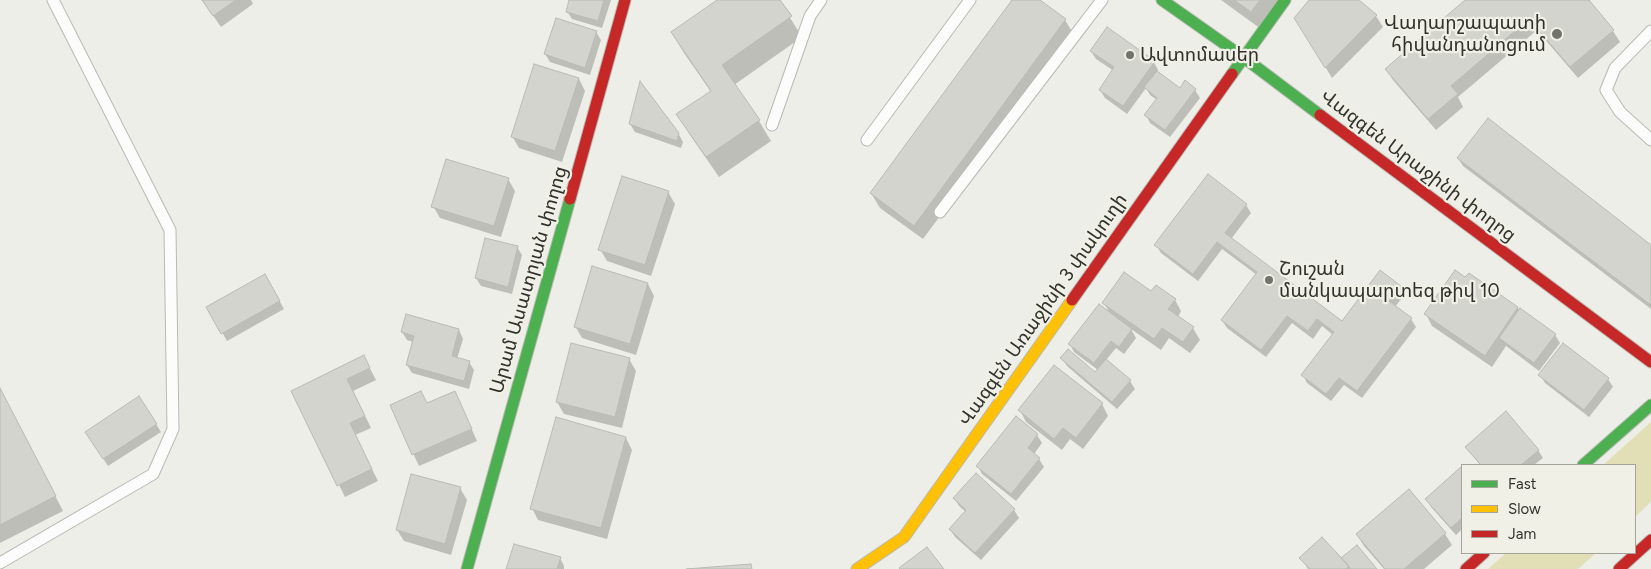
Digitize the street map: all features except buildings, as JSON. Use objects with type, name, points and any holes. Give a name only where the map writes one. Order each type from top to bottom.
[{"type":"street","name":"Արամ Ասատրյան փողոց","points":[[467,569],[625,0]]},
{"type":"street","name":"Վազգեն Արաջինի փողոց","points":[[1162,0],[1243,57],[1651,362]]},
{"type":"street","name":"Վազգեն Առաջինի 3 փակուղի","points":[[857,569],[904,537],[1285,0]]},
{"type":"street","points":[[1584,464],[1651,405]]},
{"type":"street","points":[[1636,554],[1651,540]]},
{"type":"street","points":[[1466,569],[1483,554]]},
{"type":"street","points":[[1619,569],[1636,554]]},
{"type":"lane","points":[[0,564],[152,474],[173,429],[170,230],[52,0]]},
{"type":"lane","points":[[772,125],[810,16],[821,0]]},
{"type":"lane","points":[[867,140],[970,0]]},
{"type":"lane","points":[[940,212],[1102,0]]},
{"type":"lane","points":[[1651,31],[1615,68],[1606,90],[1620,112],[1651,140]]},
{"type":"shaded area","points":[[1651,422],[1651,502],[1636,516],[1636,464],[1604,464]]},
{"type":"shaded area","points":[[1505,554],[1595,554],[1578,569],[1488,569]]},
{"type":"traffic: fast","points":[[1162,0],[1243,57],[1320,115]]},
{"type":"traffic: fast","points":[[1232,74],[1285,0]]},
{"type":"traffic: fast","points":[[467,569],[570,199]]},
{"type":"traffic: fast","points":[[1584,464],[1651,405]]},
{"type":"traffic: slow","points":[[857,569],[904,537],[1072,300]]},
{"type":"traffic: jam","points":[[570,199],[625,0]]},
{"type":"traffic: jam","points":[[1072,300],[1232,74]]},
{"type":"traffic: jam","points":[[1320,115],[1651,362]]},
{"type":"traffic: jam","points":[[1636,554],[1651,540]]},
{"type":"traffic: jam","points":[[1466,569],[1483,554]]},
{"type":"traffic: jam","points":[[1619,569],[1636,554]]},
{"type":"place","name":"Վաղարշապատի հիվանդանոցում","points":[[1557,34]]},
{"type":"place","name":"Ավտոմասեր","points":[[1130,55]]},
{"type":"place","name":"Շուշան մանկապարտեզ թիվ 10","points":[[1269,280]]}]
